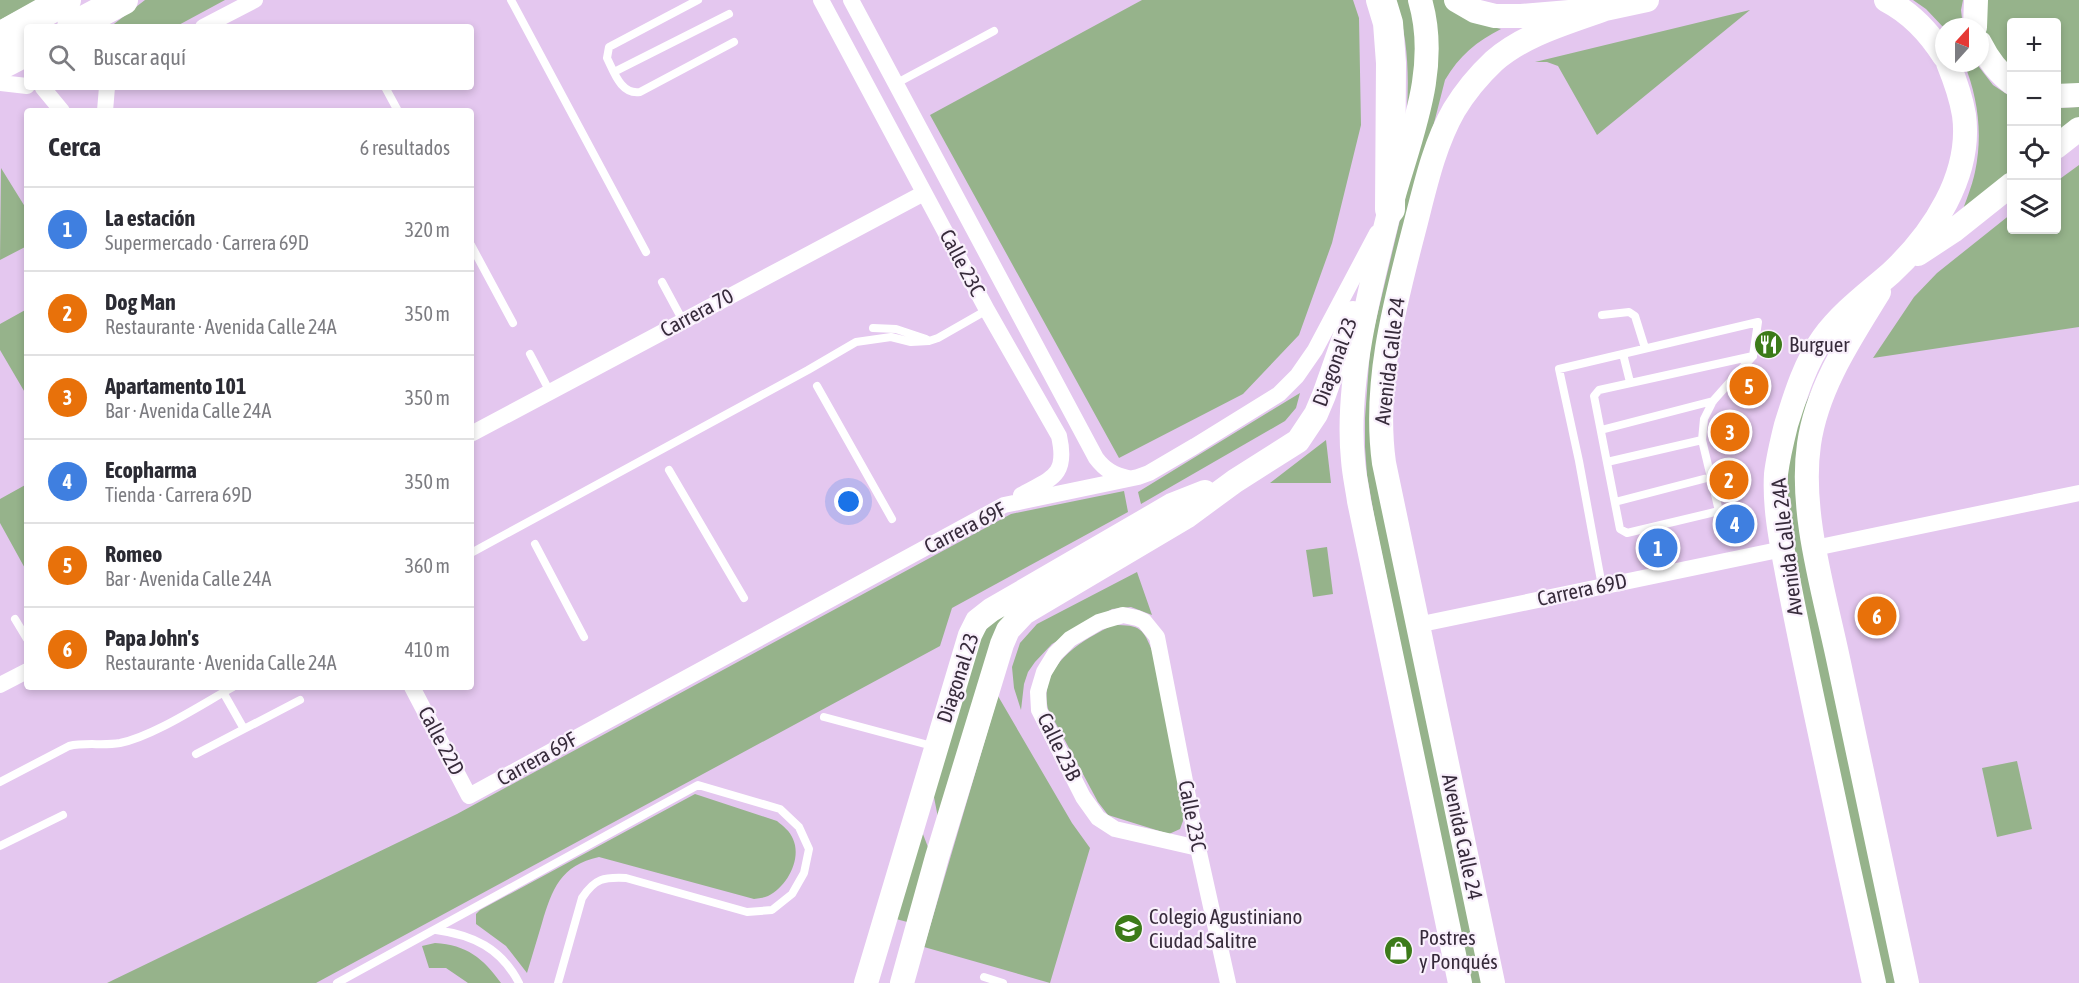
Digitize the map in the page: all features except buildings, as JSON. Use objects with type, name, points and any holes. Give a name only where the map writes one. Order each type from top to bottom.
[{"type":"highway","points":[[0,37],[66,0]]},
{"type":"highway","points":[[78,24],[123,0]]},
{"type":"highway","points":[[1381,0],[1388,22],[1391,63],[1390,208]]},
{"type":"highway","points":[[0,65],[24,53]]},
{"type":"main road","name":"Avenida Calle 24","points":[[1420,0],[1426,35],[1425,84],[1390,208],[1360,339],[1353,403],[1353,459],[1364,524],[1460,983]]},
{"type":"main road","points":[[1456,0],[1475,11],[1495,16],[1605,9],[1647,0]]},
{"type":"main road","points":[[1886,0],[1912,16],[1935,42]]},
{"type":"main road","points":[[1975,18],[1976,0]]},
{"type":"main road","name":"Avenida Calle 24","points":[[1493,983],[1384,463],[1380,419],[1388,340],[1394,308],[1436,153],[1455,110],[1479,76],[1517,45],[1540,33],[1605,9]]},
{"type":"main road","points":[[1989,60],[2007,79]]},
{"type":"main road","points":[[1893,271],[1921,240],[1940,213],[1956,181],[1964,137],[1964,117],[1952,72]]},
{"type":"main road","points":[[2061,96],[2079,95]]},
{"type":"main road","points":[[2061,143],[2079,129]]},
{"type":"main road","points":[[1893,271],[1953,231],[2007,188]]},
{"type":"main road","name":"Diagonal 23","points":[[902,983],[937,857],[1008,630],[1024,613],[1186,517],[1235,481],[1298,441],[1316,414],[1324,395],[1390,208]]},
{"type":"main road","name":"Avenida Calle 24A","points":[[1893,271],[1834,368],[1820,404],[1809,444],[1808,501],[1815,548],[1907,983]]},
{"type":"main road","name":"Avenida Calle 24A","points":[[1874,983],[1798,631],[1782,549],[1776,498],[1779,457],[1786,425],[1807,367],[1821,340],[1841,316],[1893,271]]},
{"type":"main road","name":"Diagonal 23","points":[[866,983],[970,635],[982,615],[1172,505],[1235,481]]},
{"type":"main road","points":[[924,789],[937,857]]},
{"type":"street","points":[[209,24],[255,0]]},
{"type":"street","name":"Calle 23C","points":[[821,0],[987,310],[1059,436],[1062,451],[1059,470],[1054,477],[1004,505]]},
{"type":"street","name":"Calle 23C","points":[[851,0],[1096,458],[1115,475],[1129,478]]},
{"type":"street","points":[[0,83],[24,86]]},
{"type":"street","points":[[45,90],[60,108]]},
{"type":"street","points":[[105,108],[107,90]]},
{"type":"street","name":"Carrera 70","points":[[474,432],[924,193]]},
{"type":"street","name":"Carrera 69F","points":[[470,796],[1004,505],[1149,473],[1279,394],[1297,376],[1315,350],[1390,208]]},
{"type":"street","points":[[1815,548],[2079,493]]},
{"type":"street","name":"Carrera 69D","points":[[1417,625],[1782,549]]},
{"type":"street","name":"Calle 23B","points":[[1161,648],[1157,637],[1144,621],[1123,615],[1099,622],[1071,639],[1055,654],[1044,672],[1038,692],[1039,710],[1083,797],[1098,818],[1115,829],[1198,848]]},
{"type":"street","name":"Calle 23C","points":[[1161,648],[1198,848],[1228,983]]},
{"type":"street","points":[[0,685],[24,673]]},
{"type":"street","name":"Calle 22D","points":[[414,690],[470,796]]},
{"type":"lane","points":[[512,0],[646,252]]},
{"type":"lane","points":[[698,0],[611,45],[607,58],[623,87],[627,91],[640,92],[734,42]]},
{"type":"lane","points":[[614,72],[729,14]]},
{"type":"lane","points":[[897,83],[994,31]]},
{"type":"lane","points":[[387,90],[396,108]]},
{"type":"lane","points":[[474,251],[513,323]]},
{"type":"lane","points":[[662,282],[683,321]]},
{"type":"lane","points":[[474,551],[856,342],[891,337],[911,342],[929,341],[987,310]]},
{"type":"lane","points":[[1602,315],[1629,312],[1635,316],[1645,348]]},
{"type":"lane","points":[[1602,586],[1559,369],[1758,322],[1753,356],[1713,401],[1704,419],[1702,440],[1719,511],[1627,533],[1620,529],[1594,396],[1599,390],[1630,382],[1753,356]]},
{"type":"lane","points":[[873,328],[896,329],[929,341]]},
{"type":"lane","points":[[530,354],[550,392]]},
{"type":"lane","points":[[1623,354],[1630,382]]},
{"type":"lane","points":[[817,386],[892,519]]},
{"type":"lane","points":[[1601,430],[1713,401]]},
{"type":"lane","points":[[1607,462],[1702,440]]},
{"type":"lane","points":[[669,470],[744,598]]},
{"type":"lane","points":[[1615,502],[1711,477]]},
{"type":"lane","points":[[535,544],[584,637]]},
{"type":"lane","points":[[15,620],[24,634]]},
{"type":"lane","points":[[0,782],[69,746],[82,743],[120,743],[152,731],[227,690]]},
{"type":"lane","points":[[223,692],[244,729]]},
{"type":"lane","points":[[196,754],[300,700]]},
{"type":"lane","points":[[824,717],[936,748]]},
{"type":"lane","points":[[337,983],[698,785],[780,809],[799,827],[809,849],[804,873],[792,894],[772,910],[747,912],[626,878],[610,877],[597,881],[589,887],[582,898],[558,983]]},
{"type":"lane","points":[[0,846],[63,815]]},
{"type":"lane","points":[[436,930],[462,934],[485,945],[511,967],[519,983]]},
{"type":"lane","points":[[984,977],[1003,983]]},
{"type":"green space","points":[[0,0],[37,0],[0,20]]},
{"type":"green space","points":[[145,0],[225,0],[181,24],[114,24]]},
{"type":"green space","points":[[1142,0],[1353,0],[1359,18],[1361,125],[1332,243],[1299,335],[1243,394],[1119,458],[930,115]]},
{"type":"green space","points":[[1395,0],[1410,0],[1421,52],[1407,110],[1407,54],[1403,26]]},
{"type":"green space","points":[[1428,0],[1445,0],[1476,23],[1501,29],[1469,50],[1445,80],[1420,178],[1373,414],[1484,983],[1471,983],[1375,521],[1365,447],[1371,341],[1424,119]]},
{"type":"green space","points":[[1913,0],[1963,0],[1962,18],[1935,18]]},
{"type":"green space","points":[[1986,0],[2079,0],[2079,85],[2061,87],[2061,18],[2007,18],[2007,68],[1989,40],[1989,18],[1985,18]]},
{"type":"green space","points":[[1750,10],[1597,135],[1558,66],[1547,62],[1535,62]]},
{"type":"green space","points":[[1967,72],[1983,72],[1993,85],[2007,94],[2007,177],[1961,216],[1974,178],[1979,144],[1978,116]]},
{"type":"green space","points":[[2079,107],[2079,118],[2061,133],[2061,126],[2061,108]]},
{"type":"green space","points":[[2079,165],[2079,327],[1873,358],[1914,297],[1937,273],[2007,217],[2007,234],[2061,234],[2061,178]]},
{"type":"green space","points":[[1,168],[24,205],[24,248],[0,260]]},
{"type":"green space","points":[[24,311],[24,391],[0,350],[0,324]]},
{"type":"green space","points":[[1822,368],[1801,453],[1897,983],[1883,983],[1803,605],[1786,504],[1787,463],[1796,424]]},
{"type":"green space","points":[[1300,393],[1296,408],[1285,421],[1141,504],[1138,492]]},
{"type":"green space","points":[[1326,440],[1331,483],[1270,483]]},
{"type":"green space","points":[[24,486],[24,567],[0,523],[0,499]]},
{"type":"green space","points":[[1124,491],[1128,512],[952,608],[940,646],[316,983],[107,983],[457,814],[1011,514]]},
{"type":"green space","points":[[1327,547],[1333,594],[1313,597],[1306,550]]},
{"type":"green space","points":[[1137,572],[1152,615],[1131,607],[1112,609],[1052,644],[1028,672],[1021,710],[1014,688],[1012,667],[1020,643],[1037,624]]},
{"type":"green space","points":[[1004,613],[1011,618],[940,828],[933,792],[981,636],[992,622]]},
{"type":"green space","points":[[1113,625],[1130,626],[1140,630],[1153,653],[1183,807],[1183,821],[1180,829],[1169,834],[1108,815],[1098,802],[1048,709],[1049,680],[1055,668],[1075,647]]},
{"type":"green space","points":[[998,696],[1072,823],[1090,848],[1050,983],[924,947]]},
{"type":"green space","points":[[2017,761],[2032,829],[1997,837],[1982,768]]},
{"type":"green space","points":[[695,794],[777,821],[788,831],[793,839],[796,855],[791,872],[775,892],[766,897],[754,899],[599,857],[586,861],[567,872],[554,889],[527,973],[506,946],[476,924],[476,914],[480,910]]},
{"type":"green space","points":[[921,829],[931,855],[911,923],[896,919]]},
{"type":"green space","points":[[435,943],[446,944],[473,954],[488,966],[501,983],[468,983],[446,968],[429,968],[422,946]]},
{"type":"place","name":"Burguer","points":[[1768,345]]},
{"type":"place","name":"Romeo","points":[[1749,386]]},
{"type":"place","name":"Apartamento 101","points":[[1730,432]]},
{"type":"place","name":"Dog Man","points":[[1729,480]]},
{"type":"place","name":"Ecopharma","points":[[1735,524]]},
{"type":"place","name":"La estación","points":[[1658,548]]},
{"type":"place","name":"Papa John's","points":[[1877,616]]},
{"type":"place","name":"Colegio Agustiniano Ciudad Salitre","points":[[1128,929]]},
{"type":"place","name":"Postres y Ponqués","points":[[1398,950]]}]
